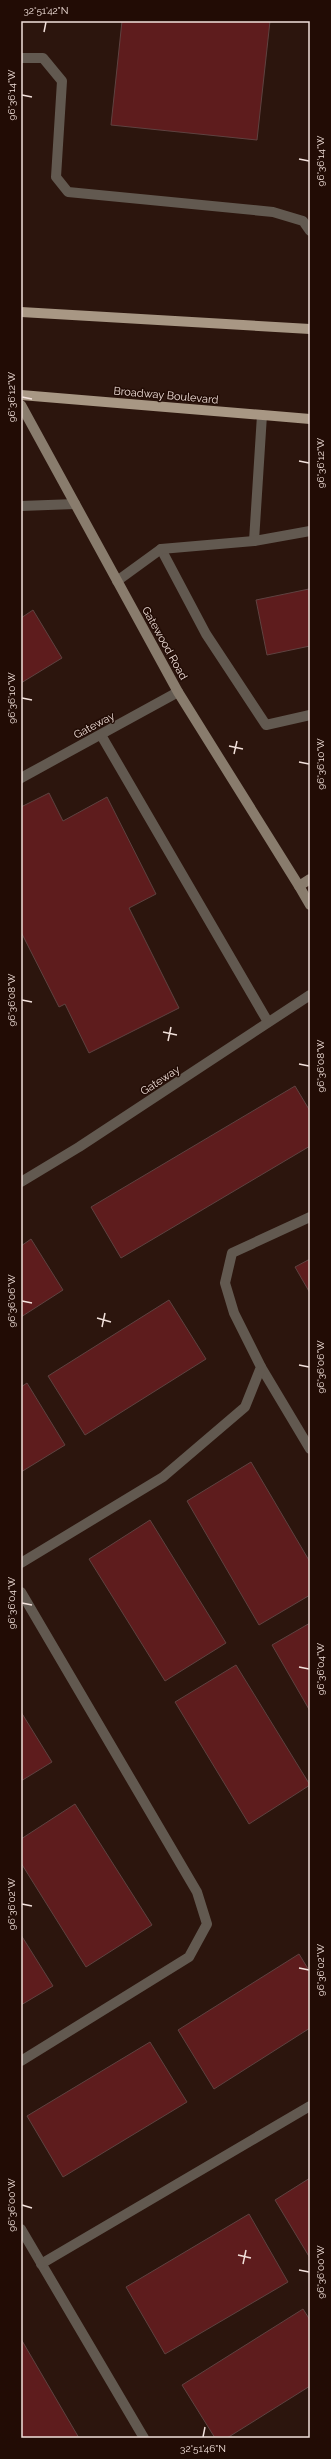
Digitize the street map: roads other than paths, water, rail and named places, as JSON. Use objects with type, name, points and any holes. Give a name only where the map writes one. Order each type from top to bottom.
[{"type":"main road","points":[[21,312],[310,328]]},
{"type":"main road","name":"Broadway Boulevard","points":[[21,395],[310,419]]},
{"type":"street","name":"Gatewood Road","points":[[21,405],[178,692],[310,905]]},
{"type":"street","points":[[299,886],[310,879]]},
{"type":"lane","points":[[21,58],[43,58],[62,81],[56,177],[68,192],[273,212],[303,221],[310,231]]},
{"type":"lane","points":[[254,541],[262,415]]},
{"type":"lane","points":[[21,506],[75,504]]},
{"type":"lane","points":[[117,581],[161,549],[254,541],[310,531]]},
{"type":"lane","points":[[161,549],[206,634],[266,724],[310,715]]},
{"type":"lane","name":"Gateway","points":[[21,778],[178,692]]},
{"type":"lane","points":[[101,735],[268,1022]]},
{"type":"lane","name":"Gateway","points":[[21,1182],[79,1147],[310,995]]},
{"type":"lane","points":[[310,1217],[232,1253],[225,1283],[234,1313],[261,1368],[310,1449]]},
{"type":"lane","points":[[21,1563],[163,1477],[246,1407],[261,1368]]},
{"type":"lane","points":[[21,1592],[197,1892],[207,1924],[189,1956],[21,2061]]},
{"type":"lane","points":[[41,2264],[310,2106]]},
{"type":"lane","points":[[21,2229],[144,2438]]}]
